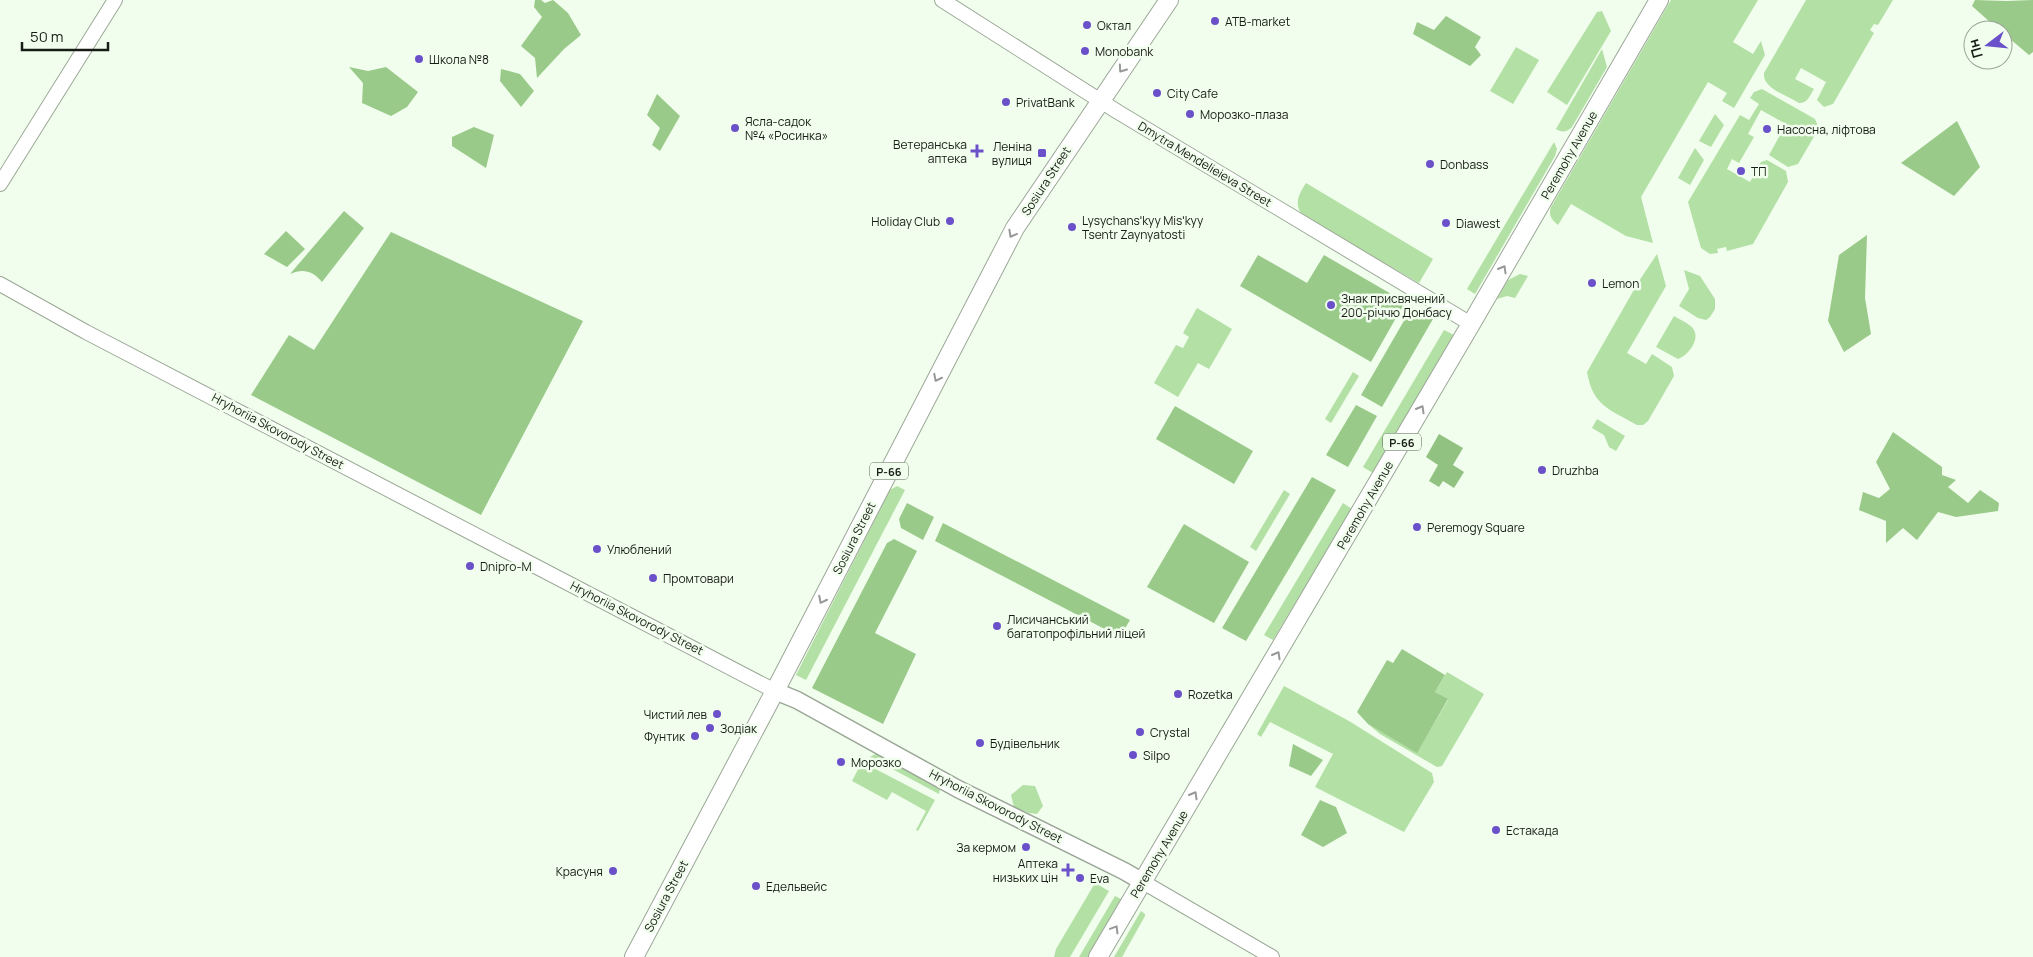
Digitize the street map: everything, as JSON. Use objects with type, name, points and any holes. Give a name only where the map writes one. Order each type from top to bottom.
[{"type":"main road","name":"Sosiura Street","points":[[634,957],[775,691],[1015,228],[1168,0]]},
{"type":"main road","name":"Peremohy Avenue","points":[[1098,957],[1471,324],[1659,0]]},
{"type":"main road","name":"Hryhoriia Skovorody Street","points":[[775,691],[798,700],[958,789],[1124,870],[1143,882]]},
{"type":"street","points":[[0,184],[115,0]]},
{"type":"street","name":"Dmytra Mendelieieva Street","points":[[942,0],[1100,100],[1471,324]]},
{"type":"street","name":"Hryhoriia Skovorody Street","points":[[0,284],[86,332],[775,691]]},
{"type":"street","name":"Hryhoriia Skovorody Street","points":[[1143,882],[1272,957]]},
{"type":"shaded area","points":[[535,0],[541,0],[545,3],[553,0],[568,13],[581,35],[564,49],[537,78],[535,58],[521,46],[542,17],[534,7]]},
{"type":"shaded area","points":[[1671,0],[1758,0],[1733,42],[1753,54],[1761,41],[1765,55],[1734,108],[1722,101],[1727,93],[1708,82],[1641,197],[1653,243],[1626,236],[1571,204],[1558,225],[1551,217],[1551,207]]},
{"type":"shaded area","points":[[1806,0],[1893,0],[1878,25],[1874,24],[1870,30],[1874,33],[1833,104],[1824,107],[1817,100],[1826,82],[1801,68],[1795,79],[1814,89],[1805,102],[1802,103],[1777,91],[1764,78],[1764,73]]},
{"type":"shaded area","points":[[1975,0],[2033,0],[2033,52],[2029,55],[2013,41],[2013,20],[1988,20],[1972,6]]},
{"type":"shaded area","points":[[1602,11],[1611,31],[1567,105],[1547,92],[1597,12]]},
{"type":"shaded area","points":[[1446,16],[1481,37],[1475,47],[1481,55],[1470,66],[1413,34],[1417,22],[1434,30]]},
{"type":"shaded area","points":[[1516,47],[1539,60],[1513,104],[1490,91]]},
{"type":"shaded area","points":[[1602,49],[1607,67],[1572,127],[1564,131],[1556,129]]},
{"type":"shaded area","points":[[349,67],[368,71],[386,67],[418,92],[407,107],[391,116],[362,103],[363,83]]},
{"type":"shaded area","points":[[501,69],[520,74],[534,91],[521,107],[500,81]]},
{"type":"shaded area","points":[[1762,89],[1815,119],[1819,128],[1798,164],[1788,167],[1769,155],[1786,124],[1761,110],[1748,134],[1754,137],[1739,163],[1732,159],[1727,169],[1750,182],[1761,162],[1767,160],[1786,171],[1788,182],[1753,244],[1727,251],[1726,247],[1717,249],[1718,253],[1710,254],[1701,248],[1688,202],[1740,115],[1749,120],[1759,104],[1750,98],[1754,92]]},
{"type":"shaded area","points":[[657,94],[680,116],[660,151],[652,145],[660,128],[647,115]]},
{"type":"shaded area","points":[[1715,114],[1724,125],[1711,147],[1699,141]]},
{"type":"shaded area","points":[[1957,121],[1980,167],[1954,196],[1901,163]]},
{"type":"shaded area","points":[[474,127],[494,135],[486,168],[452,146],[452,137]]},
{"type":"shaded area","points":[[1554,142],[1557,149],[1555,156],[1475,294],[1467,289]]},
{"type":"shaded area","points":[[1695,148],[1704,160],[1690,185],[1678,178]]},
{"type":"shaded area","points":[[1306,183],[1433,259],[1419,283],[1303,216],[1298,207],[1298,199]]},
{"type":"shaded area","points":[[344,211],[364,228],[322,282],[315,275],[308,272],[299,271],[290,274]]},
{"type":"shaded area","points":[[286,231],[305,249],[287,267],[264,254]]},
{"type":"shaded area","points":[[391,232],[583,321],[481,515],[251,395],[289,335],[314,350]]},
{"type":"shaded area","points":[[1867,235],[1865,298],[1871,334],[1844,352],[1828,321],[1839,255]]},
{"type":"shaded area","points":[[1657,254],[1666,286],[1627,353],[1646,364],[1652,354],[1672,367],[1674,376],[1648,421],[1643,425],[1637,425],[1610,410],[1598,399],[1593,392],[1587,372],[1639,281]]},
{"type":"shaded area","points":[[1258,255],[1307,283],[1324,255],[1405,302],[1371,362],[1240,286]]},
{"type":"shaded area","points":[[1684,270],[1700,276],[1715,299],[1715,309],[1706,320],[1698,318],[1679,306],[1689,289]]},
{"type":"shaded area","points":[[1520,274],[1528,276],[1515,298],[1507,296],[1497,299],[1508,280]]},
{"type":"shaded area","points":[[1412,307],[1433,319],[1382,407],[1361,395]]},
{"type":"shaded area","points":[[1197,308],[1232,329],[1209,369],[1198,363],[1178,397],[1154,383],[1176,345],[1183,348],[1189,337],[1183,333]]},
{"type":"shaded area","points":[[1674,316],[1690,326],[1695,334],[1692,348],[1678,359],[1656,347]]},
{"type":"shaded area","points":[[1444,330],[1454,335],[1373,473],[1363,467]]},
{"type":"shaded area","points":[[1353,372],[1359,376],[1331,423],[1325,419]]},
{"type":"shaded area","points":[[1356,405],[1377,416],[1348,467],[1326,455]]},
{"type":"shaded area","points":[[1175,406],[1253,451],[1234,484],[1156,439]]},
{"type":"shaded area","points":[[1597,419],[1625,436],[1616,451],[1609,447],[1604,435],[1592,428]]},
{"type":"shaded area","points":[[1893,432],[1942,467],[1942,475],[1956,480],[1948,487],[1968,503],[1980,490],[1999,503],[1998,511],[1956,517],[1938,512],[1917,540],[1903,528],[1886,543],[1886,521],[1859,510],[1863,492],[1879,498],[1890,489],[1876,462]]},
{"type":"shaded area","points":[[1439,434],[1463,448],[1453,465],[1464,472],[1454,488],[1443,481],[1439,487],[1429,481],[1438,465],[1426,457]]},
{"type":"shaded area","points":[[1312,477],[1336,490],[1246,641],[1222,628]]},
{"type":"shaded area","points":[[897,486],[905,490],[806,680],[796,675],[890,490]]},
{"type":"shaded area","points":[[1284,490],[1290,494],[1256,551],[1250,547]]},
{"type":"shaded area","points":[[907,503],[934,517],[923,540],[901,528],[899,519]]},
{"type":"shaded area","points":[[1343,503],[1352,509],[1273,640],[1264,635]]},
{"type":"shaded area","points":[[943,523],[1130,620],[1120,637],[935,541]]},
{"type":"shaded area","points":[[1184,524],[1249,562],[1214,623],[1147,587]]},
{"type":"shaded area","points":[[894,539],[917,551],[875,633],[916,654],[883,724],[812,688],[887,543]]},
{"type":"shaded area","points":[[1402,649],[1445,675],[1435,692],[1448,699],[1417,753],[1368,724],[1357,712],[1387,660],[1393,663]]},
{"type":"shaded area","points":[[1447,672],[1484,694],[1442,766],[1437,767],[1380,734],[1368,724],[1417,752],[1448,700],[1435,692]]},
{"type":"shaded area","points":[[1284,686],[1349,721],[1432,773],[1434,782],[1404,832],[1315,787],[1333,754],[1270,722],[1261,737],[1257,734]]},
{"type":"shaded area","points":[[1293,744],[1323,760],[1311,776],[1289,766]]},
{"type":"shaded area","points":[[877,753],[937,787],[940,789],[939,794],[870,757]]},
{"type":"shaded area","points":[[862,762],[935,800],[918,831],[916,830],[926,811],[892,792],[887,800],[852,781]]},
{"type":"shaded area","points":[[1023,785],[1035,786],[1043,806],[1037,814],[1014,807],[1011,795]]},
{"type":"shaded area","points":[[1320,800],[1336,807],[1347,833],[1323,847],[1301,835]]},
{"type":"shaded area","points":[[1095,883],[1109,891],[1070,957],[1054,957],[1056,949]]},
{"type":"shaded area","points":[[1115,896],[1123,900],[1088,957],[1079,957]]},
{"type":"shaded area","points":[[1141,911],[1145,916],[1122,957],[1114,957]]},
{"type":"place","name":"ATB-market","points":[[1215,21]]},
{"type":"place","name":"Октал","points":[[1087,25]]},
{"type":"place","name":"Monobank","points":[[1085,51]]},
{"type":"place","name":"Школа №8","points":[[419,59]]},
{"type":"place","name":"City Cafe","points":[[1157,93]]},
{"type":"place","name":"PrivatBank","points":[[1006,102]]},
{"type":"place","name":"Морозко-плаза","points":[[1190,114]]},
{"type":"place","name":"Ясла-садок №4 «Росинка»","points":[[735,128]]},
{"type":"place","name":"Насосна, ліфтова","points":[[1767,129]]},
{"type":"place","name":"Ветеранська аптека","points":[[977,151]]},
{"type":"place","name":"Леніна вулиця","points":[[1042,153]]},
{"type":"place","name":"Donbass","points":[[1430,164]]},
{"type":"place","name":"ТП","points":[[1741,171]]},
{"type":"place","name":"Holiday Club","points":[[950,221]]},
{"type":"place","name":"Diawest","points":[[1446,223]]},
{"type":"place","name":"Lysychansʹkyy Misʹkyy Tsentr Zaynyatosti","points":[[1072,227]]},
{"type":"place","name":"Lemon","points":[[1592,283]]},
{"type":"place","name":"Знак присвячений 200-річчю Донбасу","points":[[1331,305]]},
{"type":"place","name":"Druzhba","points":[[1542,470]]},
{"type":"place","name":"Peremogy Square","points":[[1417,527]]},
{"type":"place","name":"Улюблений","points":[[597,549]]},
{"type":"place","name":"Dnipro-M","points":[[470,566]]},
{"type":"place","name":"Промтовари","points":[[653,578]]},
{"type":"place","name":"Лисичанський багатопрофільний ліцей","points":[[997,626]]},
{"type":"place","name":"Rozetka","points":[[1178,694]]},
{"type":"place","name":"Чистий лев","points":[[717,714]]},
{"type":"place","name":"Зодіак","points":[[710,728]]},
{"type":"place","name":"Crystal","points":[[1140,732]]},
{"type":"place","name":"Фунтик","points":[[695,736]]},
{"type":"place","name":"Будівельник","points":[[980,743]]},
{"type":"place","name":"Silpo","points":[[1133,755]]},
{"type":"place","name":"Морозко","points":[[841,762]]},
{"type":"place","name":"Естакада","points":[[1496,830]]},
{"type":"place","name":"За кермом","points":[[1026,847]]},
{"type":"place","name":"Аптека низьких цін","points":[[1068,870]]},
{"type":"place","name":"Красуня","points":[[613,871]]},
{"type":"place","name":"Eva","points":[[1080,878]]},
{"type":"place","name":"Едельвейс","points":[[756,886]]}]
